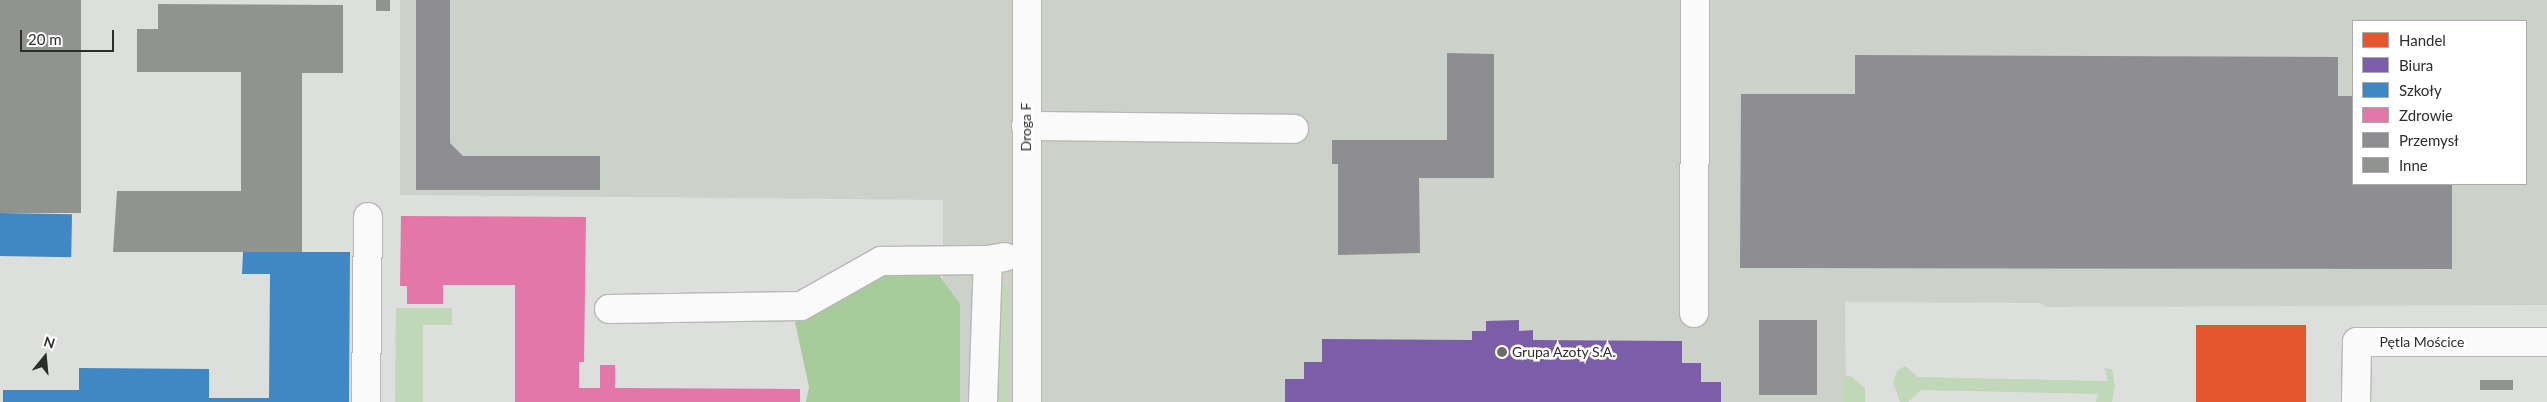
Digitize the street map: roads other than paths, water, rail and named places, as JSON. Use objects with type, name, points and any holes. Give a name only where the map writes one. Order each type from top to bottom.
[{"type":"lane","name":"Droga F","points":[[1027,0],[1027,397]]},
{"type":"lane","points":[[1694,313],[1695,0]]},
{"type":"lane","points":[[1026,126],[1294,130]]},
{"type":"lane","points":[[366,402],[368,217]]},
{"type":"lane","points":[[609,309],[801,306],[881,261],[988,260],[1026,254]]},
{"type":"lane","points":[[983,402],[988,260]]},
{"type":"lane","name":"Pętla Mościce","points":[[2356,402],[2357,342],[2547,342]]},
{"type":"place","name":"Grupa Azoty S.A.","points":[[1502,352]]}]
